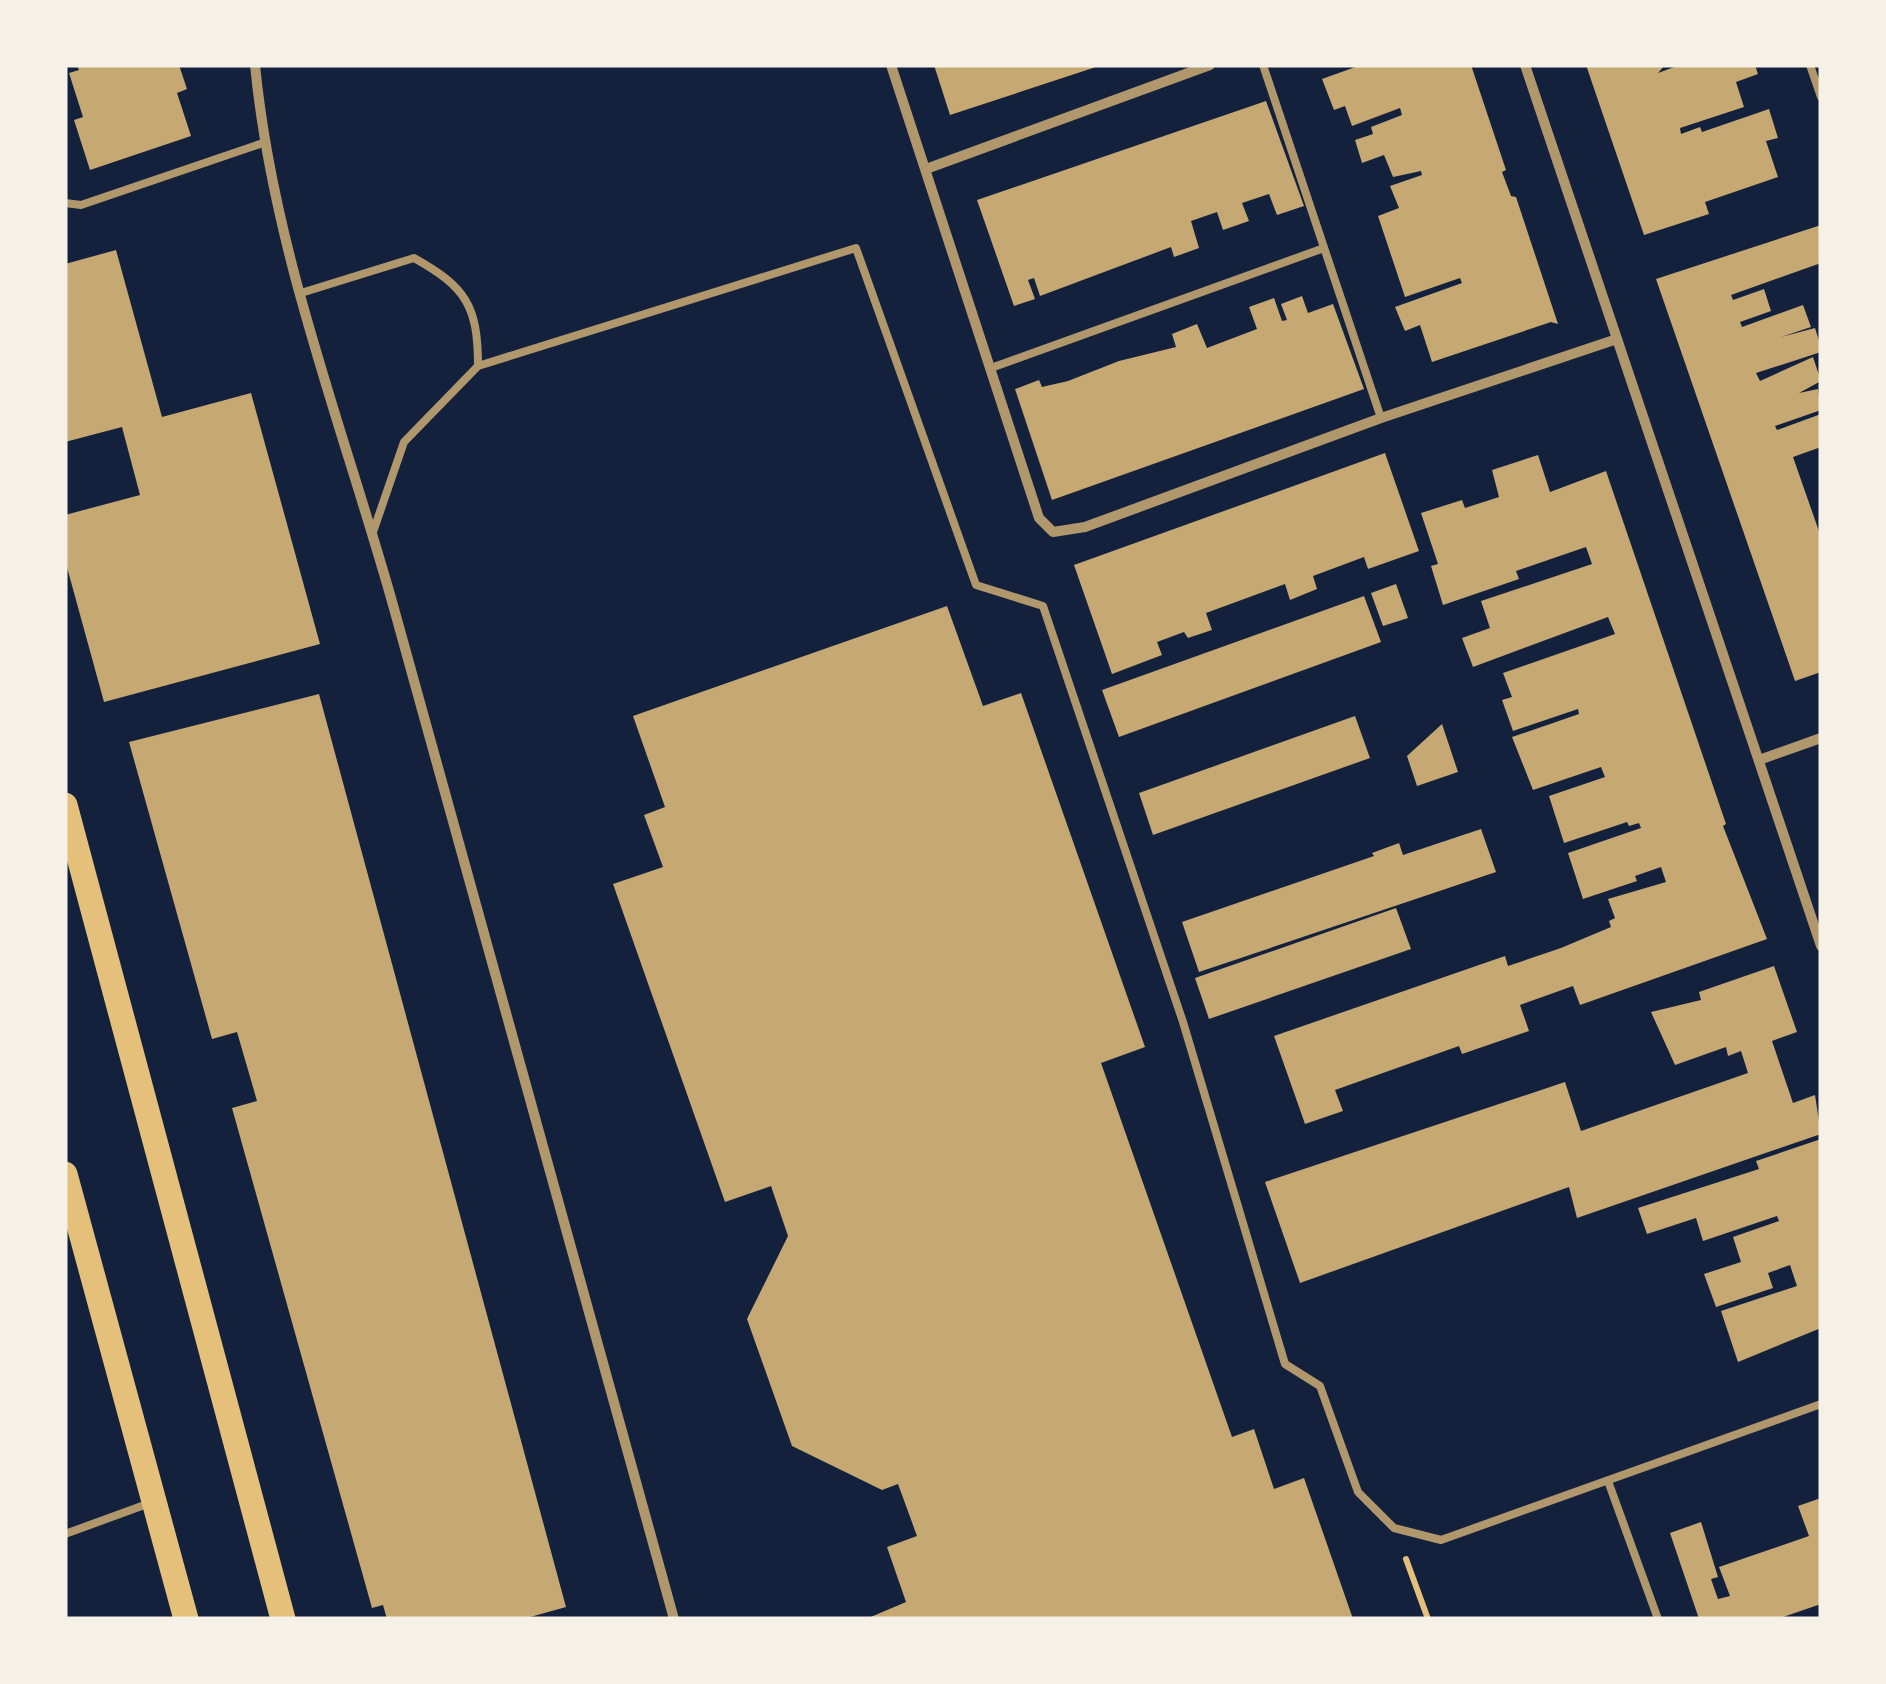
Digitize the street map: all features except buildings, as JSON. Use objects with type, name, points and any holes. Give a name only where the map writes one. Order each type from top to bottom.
[{"type":"main road","points":[[65,805],[283,1619]]},
{"type":"main road","points":[[65,1174],[186,1619]]},
{"type":"street","points":[[255,65],[263,144],[300,293],[373,532],[674,1619]]},
{"type":"street","points":[[892,65],[1040,518],[1053,532],[1085,526],[1381,418],[1617,339]]},
{"type":"street","points":[[926,169],[1210,65]]},
{"type":"street","points":[[1524,65],[1821,946]]},
{"type":"street","points":[[1758,760],[1821,738]]},
{"type":"lane","points":[[1264,65],[1381,418]]},
{"type":"lane","points":[[1810,65],[1821,97]]},
{"type":"lane","points":[[65,203],[81,205],[263,144]]},
{"type":"lane","points":[[373,532],[404,442],[478,366],[856,248],[976,585],[1044,606],[1183,1022],[1284,1364],[1320,1386],[1358,1492],[1394,1528],[1441,1540],[1821,1404]]},
{"type":"lane","points":[[991,368],[1324,248]]},
{"type":"lane","points":[[300,293],[414,258],[450,278],[478,322],[478,366]]},
{"type":"lane","points":[[1608,1481],[1658,1619]]},
{"type":"lane","points":[[65,1534],[154,1501]]},
{"type":"path","points":[[1414,1581],[1428,1619]]}]
